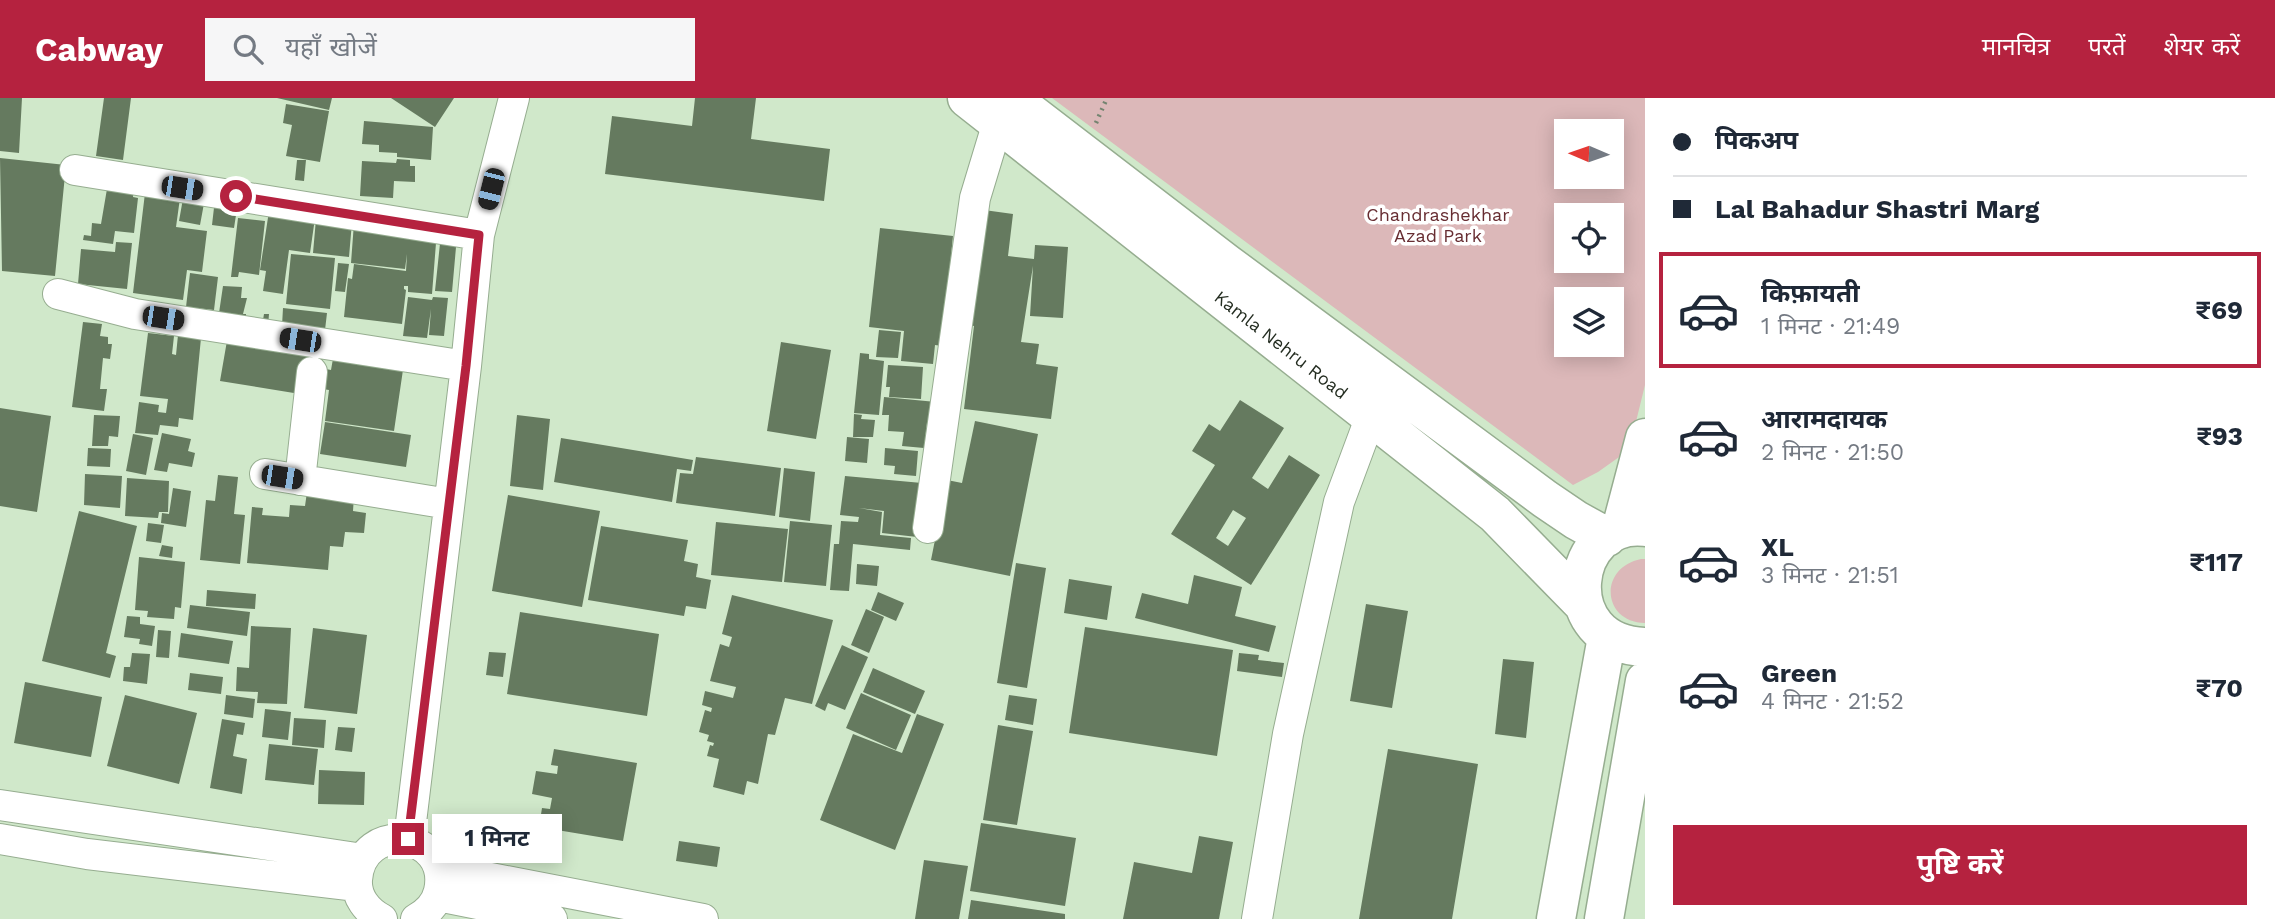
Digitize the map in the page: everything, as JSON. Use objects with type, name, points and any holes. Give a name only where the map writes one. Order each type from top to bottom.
[{"type":"main road","name":"Kamla Nehru Road","points":[[967,98],[1004,110],[1226,263],[1576,520],[1624,531]]},
{"type":"main road","name":"Kamla Nehru Road","points":[[1004,110],[1371,416],[1495,514],[1583,604],[1592,623],[1607,637]]},
{"type":"main road","points":[[1583,604],[1581,583],[1586,562],[1595,548],[1624,531],[1645,438]]},
{"type":"main road","points":[[1556,919],[1607,637],[1626,646],[1645,648]]},
{"type":"main road","points":[[1604,919],[1645,681]]},
{"type":"street","points":[[408,839],[466,366],[479,235],[514,98]]},
{"type":"street","points":[[928,528],[975,198],[1004,110]]},
{"type":"street","points":[[75,170],[479,235]]},
{"type":"street","points":[[58,294],[135,314],[466,366]]},
{"type":"street","points":[[300,480],[312,372]]},
{"type":"street","points":[[1257,919],[1288,734],[1339,502],[1371,416]]},
{"type":"street","points":[[265,474],[449,504]]},
{"type":"street","points":[[0,805],[360,873]]},
{"type":"street","points":[[382,919],[368,910],[361,898],[360,873],[371,849],[395,838],[408,839],[422,845],[432,855],[438,882],[430,909],[416,919]]},
{"type":"street","points":[[0,839],[87,854],[360,873]]},
{"type":"street","points":[[438,882],[552,919]]},
{"type":"street","points":[[438,882],[703,919]]},
{"type":"green space","name":"Chandrashekhar Azad Park","points":[[1052,98],[1645,98],[1645,385],[1629,450],[1598,472],[1573,485]]},
{"type":"green space","points":[[1645,559],[1645,623],[1620,614],[1611,594],[1617,573],[1627,564]]},
{"type":"building","points":[[0,98],[22,98],[19,153],[0,151]]},
{"type":"building","points":[[104,98],[131,98],[123,160],[96,156]]},
{"type":"building","points":[[277,98],[332,98],[329,110]]},
{"type":"building","points":[[391,98],[454,98],[435,127]]},
{"type":"building","points":[[695,98],[756,98],[751,139],[830,149],[824,201],[605,174],[612,116],[692,126]]},
{"type":"building","points":[[286,104],[329,111],[320,162],[286,156],[292,125],[283,123]]},
{"type":"building","points":[[364,121],[433,127],[431,160],[397,157],[397,153],[379,152],[379,145],[362,144]]},
{"type":"building","points":[[0,158],[66,165],[55,276],[2,271]]},
{"type":"building","points":[[397,159],[410,160],[410,166],[415,166],[415,182],[394,181],[393,198],[360,196],[362,161],[396,163]]},
{"type":"building","points":[[297,160],[306,160],[304,181],[295,180]]},
{"type":"building","points":[[108,183],[134,186],[133,197],[138,198],[134,233],[115,231],[113,244],[83,240],[84,235],[91,236],[92,223],[101,224]]},
{"type":"building","points":[[145,193],[180,198],[176,227],[207,231],[202,272],[187,270],[183,300],[133,293]]},
{"type":"building","points":[[184,193],[205,198],[200,225],[179,221]]},
{"type":"building","points":[[215,199],[238,202],[234,228],[212,225]]},
{"type":"building","points":[[984,210],[1013,214],[1008,256],[1034,259],[1035,245],[1068,247],[1063,318],[1030,316],[1033,266],[1021,342],[1039,344],[1036,364],[1058,367],[1051,419],[964,409],[974,326],[970,325]]},
{"type":"building","points":[[269,211],[315,218],[310,253],[289,250],[283,294],[263,291],[266,271],[260,270]]},
{"type":"building","points":[[238,218],[265,221],[259,275],[239,272],[238,277],[231,277]]},
{"type":"building","points":[[316,219],[352,222],[349,257],[313,253]]},
{"type":"building","points":[[354,223],[436,243],[432,294],[408,292],[408,286],[404,286],[406,290],[402,324],[344,317],[348,278],[352,279],[354,264],[406,271],[407,254],[405,269],[351,263]]},
{"type":"building","points":[[880,228],[953,236],[942,346],[935,345],[933,364],[901,361],[904,331],[869,327]]},
{"type":"building","points":[[441,234],[457,236],[452,292],[435,291]]},
{"type":"building","points":[[116,242],[132,243],[127,289],[78,284],[81,249],[115,252]]},
{"type":"building","points":[[291,254],[335,258],[330,309],[286,304]]},
{"type":"building","points":[[338,263],[349,264],[345,292],[335,291]]},
{"type":"building","points":[[190,273],[218,277],[214,310],[186,307]]},
{"type":"building","points":[[223,286],[242,287],[241,298],[247,298],[243,314],[246,314],[246,318],[263,320],[264,314],[269,314],[268,326],[219,313]]},
{"type":"building","points":[[408,297],[432,300],[433,297],[448,298],[444,336],[429,335],[431,309],[427,338],[403,336]]},
{"type":"building","points":[[283,308],[327,313],[325,330],[282,326]]},
{"type":"building","points":[[83,322],[102,324],[100,336],[108,337],[108,344],[112,344],[110,359],[103,358],[100,389],[107,389],[104,411],[72,407]]},
{"type":"building","points":[[879,330],[901,332],[898,358],[876,357]]},
{"type":"building","points":[[148,333],[174,336],[172,354],[176,355],[178,335],[201,338],[193,420],[179,418],[178,427],[160,425],[158,435],[135,433],[139,402],[159,405],[158,412],[166,413],[168,399],[140,396]]},
{"type":"building","points":[[228,335],[308,349],[300,394],[220,381]]},
{"type":"building","points":[[781,342],[831,350],[816,439],[767,431]]},
{"type":"building","points":[[334,353],[404,363],[394,431],[325,421],[329,390],[323,389],[326,369],[331,370]]},
{"type":"building","points":[[860,353],[869,354],[869,359],[884,361],[879,415],[854,413]]},
{"type":"building","points":[[888,365],[923,367],[921,399],[889,397],[890,387],[886,387]]},
{"type":"building","points":[[884,397],[936,402],[934,424],[927,423],[924,448],[902,446],[904,432],[888,431],[889,415],[882,415]]},
{"type":"building","points":[[1240,400],[1284,428],[1252,478],[1268,489],[1289,455],[1320,475],[1251,585],[1171,534],[1215,465],[1192,451],[1209,424],[1220,431]],"holes":[[[1233,510],[1246,518],[1228,546],[1216,538]]]},
{"type":"building","points":[[0,408],[51,416],[37,512],[0,506]]},
{"type":"building","points":[[854,414],[862,415],[861,419],[875,420],[873,437],[853,437]]},
{"type":"building","points":[[94,415],[120,416],[118,437],[109,436],[108,446],[92,446]]},
{"type":"building","points":[[517,415],[550,419],[543,490],[510,486]]},
{"type":"building","points":[[975,421],[1038,434],[1010,576],[931,560],[947,480],[962,483]]},
{"type":"building","points":[[325,422],[411,435],[406,467],[320,454]]},
{"type":"building","points":[[162,433],[191,439],[188,451],[195,453],[192,467],[169,463],[167,472],[154,470]]},
{"type":"building","points":[[133,434],[153,438],[146,475],[126,471]]},
{"type":"building","points":[[847,437],[869,439],[867,463],[845,461]]},
{"type":"building","points":[[561,438],[693,460],[691,471],[677,469],[672,502],[554,482]]},
{"type":"building","points":[[88,448],[111,449],[110,467],[87,466]]},
{"type":"building","points":[[885,448],[918,451],[916,476],[894,474],[895,466],[884,465]]},
{"type":"building","points":[[696,457],[781,468],[775,516],[676,503],[680,473],[693,474]]},
{"type":"building","points":[[784,468],[815,472],[810,521],[779,517]]},
{"type":"building","points":[[85,474],[122,476],[120,508],[84,505]]},
{"type":"building","points":[[218,475],[238,477],[234,514],[245,515],[240,564],[200,560],[206,500],[215,501]]},
{"type":"building","points":[[845,476],[922,483],[917,537],[882,533],[884,511],[859,508],[882,512],[880,535],[911,538],[910,550],[853,544],[849,591],[830,590],[834,544],[839,544],[841,521],[858,522],[859,517],[840,515]]},
{"type":"building","points":[[127,478],[169,481],[168,512],[159,512],[158,518],[125,516]]},
{"type":"building","points":[[173,488],[191,491],[186,527],[161,523],[162,513],[169,514]]},
{"type":"building","points":[[307,492],[354,496],[353,511],[366,513],[364,533],[345,532],[343,547],[330,546],[328,570],[247,563],[252,507],[263,508],[262,515],[289,517],[290,505],[305,506]]},
{"type":"building","points":[[508,495],[600,511],[582,607],[492,591]]},
{"type":"building","points":[[79,511],[137,526],[106,653],[116,656],[110,678],[42,661]]},
{"type":"building","points":[[790,521],[832,525],[826,586],[784,582]]},
{"type":"building","points":[[716,522],[788,529],[782,582],[711,575]]},
{"type":"building","points":[[148,523],[164,525],[161,543],[146,541]]},
{"type":"building","points":[[601,526],[688,540],[684,561],[698,564],[696,577],[711,580],[706,609],[686,606],[684,616],[588,600]]},
{"type":"building","points":[[162,545],[173,547],[172,558],[159,556]]},
{"type":"building","points":[[139,557],[185,562],[181,608],[175,607],[174,619],[147,617],[148,611],[135,610]]},
{"type":"building","points":[[1016,563],[1046,568],[1027,688],[997,683]]},
{"type":"building","points":[[857,564],[879,566],[877,586],[856,584]]},
{"type":"building","points":[[1194,575],[1242,587],[1235,616],[1276,626],[1269,652],[1135,618],[1142,593],[1188,604]]},
{"type":"building","points":[[1069,579],[1112,586],[1107,620],[1064,613]]},
{"type":"building","points":[[207,590],[256,594],[255,609],[206,606]]},
{"type":"building","points":[[878,592],[904,603],[896,621],[871,610]]},
{"type":"building","points":[[732,595],[833,620],[812,704],[785,698],[775,735],[768,734],[758,784],[747,781],[744,795],[713,787],[719,759],[707,756],[710,745],[713,746],[714,743],[707,741],[709,735],[699,732],[705,710],[711,712],[712,708],[702,705],[705,691],[733,698],[736,687],[710,681],[720,644],[729,647],[732,637],[722,634]]},
{"type":"building","points":[[1366,604],[1408,611],[1392,708],[1350,701]]},
{"type":"building","points":[[190,605],[250,612],[247,636],[187,628]]},
{"type":"building","points":[[866,609],[884,617],[869,653],[851,645]]},
{"type":"building","points":[[520,612],[659,634],[647,716],[507,694]]},
{"type":"building","points":[[127,616],[140,617],[140,624],[155,626],[152,646],[139,644],[140,639],[124,637]]},
{"type":"building","points":[[251,626],[291,628],[287,704],[257,703],[258,692],[236,691],[237,667],[249,668]]},
{"type":"building","points":[[1085,627],[1233,650],[1217,756],[1069,733]]},
{"type":"building","points":[[313,628],[367,635],[357,714],[304,708]]},
{"type":"building","points":[[158,630],[171,631],[169,658],[156,657]]},
{"type":"building","points":[[181,633],[233,641],[229,664],[178,657]]},
{"type":"building","points":[[842,645],[868,657],[845,710],[828,703],[825,711],[815,706]]},
{"type":"building","points":[[489,652],[506,653],[503,677],[486,675]]},
{"type":"building","points":[[132,653],[150,654],[147,684],[123,681],[124,667],[130,667]]},
{"type":"building","points":[[1239,653],[1259,655],[1258,660],[1284,663],[1282,677],[1237,671]]},
{"type":"building","points":[[1503,659],[1534,662],[1526,738],[1495,734]]},
{"type":"building","points":[[873,668],[925,691],[915,714],[863,692]]},
{"type":"building","points":[[190,673],[223,677],[221,694],[188,690]]},
{"type":"building","points":[[25,682],[102,697],[91,757],[14,743]]},
{"type":"building","points":[[861,693],[911,715],[896,750],[846,728]]},
{"type":"building","points":[[125,695],[197,713],[179,784],[107,766]]},
{"type":"building","points":[[226,695],[255,699],[253,718],[224,714]]},
{"type":"building","points":[[1009,695],[1037,699],[1033,725],[1005,720]]},
{"type":"building","points":[[265,709],[291,712],[288,740],[262,737]]},
{"type":"building","points":[[917,714],[944,724],[895,850],[820,820],[853,734],[902,753]]},
{"type":"building","points":[[294,718],[326,720],[324,748],[292,745]]},
{"type":"building","points":[[222,719],[245,723],[243,735],[237,734],[233,756],[247,759],[242,794],[210,788]]},
{"type":"building","points":[[998,725],[1033,731],[1017,825],[983,820]]},
{"type":"building","points":[[338,727],[355,728],[352,752],[335,750]]},
{"type":"building","points":[[269,744],[318,749],[314,785],[265,780]]},
{"type":"building","points":[[554,749],[637,763],[623,841],[539,827],[542,808],[550,809],[552,798],[532,794],[536,771],[557,774],[558,766],[551,765]]},
{"type":"building","points":[[1388,749],[1478,764],[1452,919],[1359,919]]},
{"type":"building","points":[[319,770],[365,772],[364,805],[318,804]]},
{"type":"building","points":[[981,823],[1076,838],[1065,906],[970,891]]},
{"type":"building","points":[[1199,836],[1233,842],[1219,919],[1123,919],[1134,862],[1192,873]]},
{"type":"building","points":[[679,841],[720,847],[717,867],[676,861]]},
{"type":"building","points":[[924,860],[968,866],[959,919],[915,919]]},
{"type":"building","points":[[971,900],[1065,914],[1065,919],[968,919]]},
{"type":"route","points":[[236,196],[479,235],[466,366],[408,839]]}]
